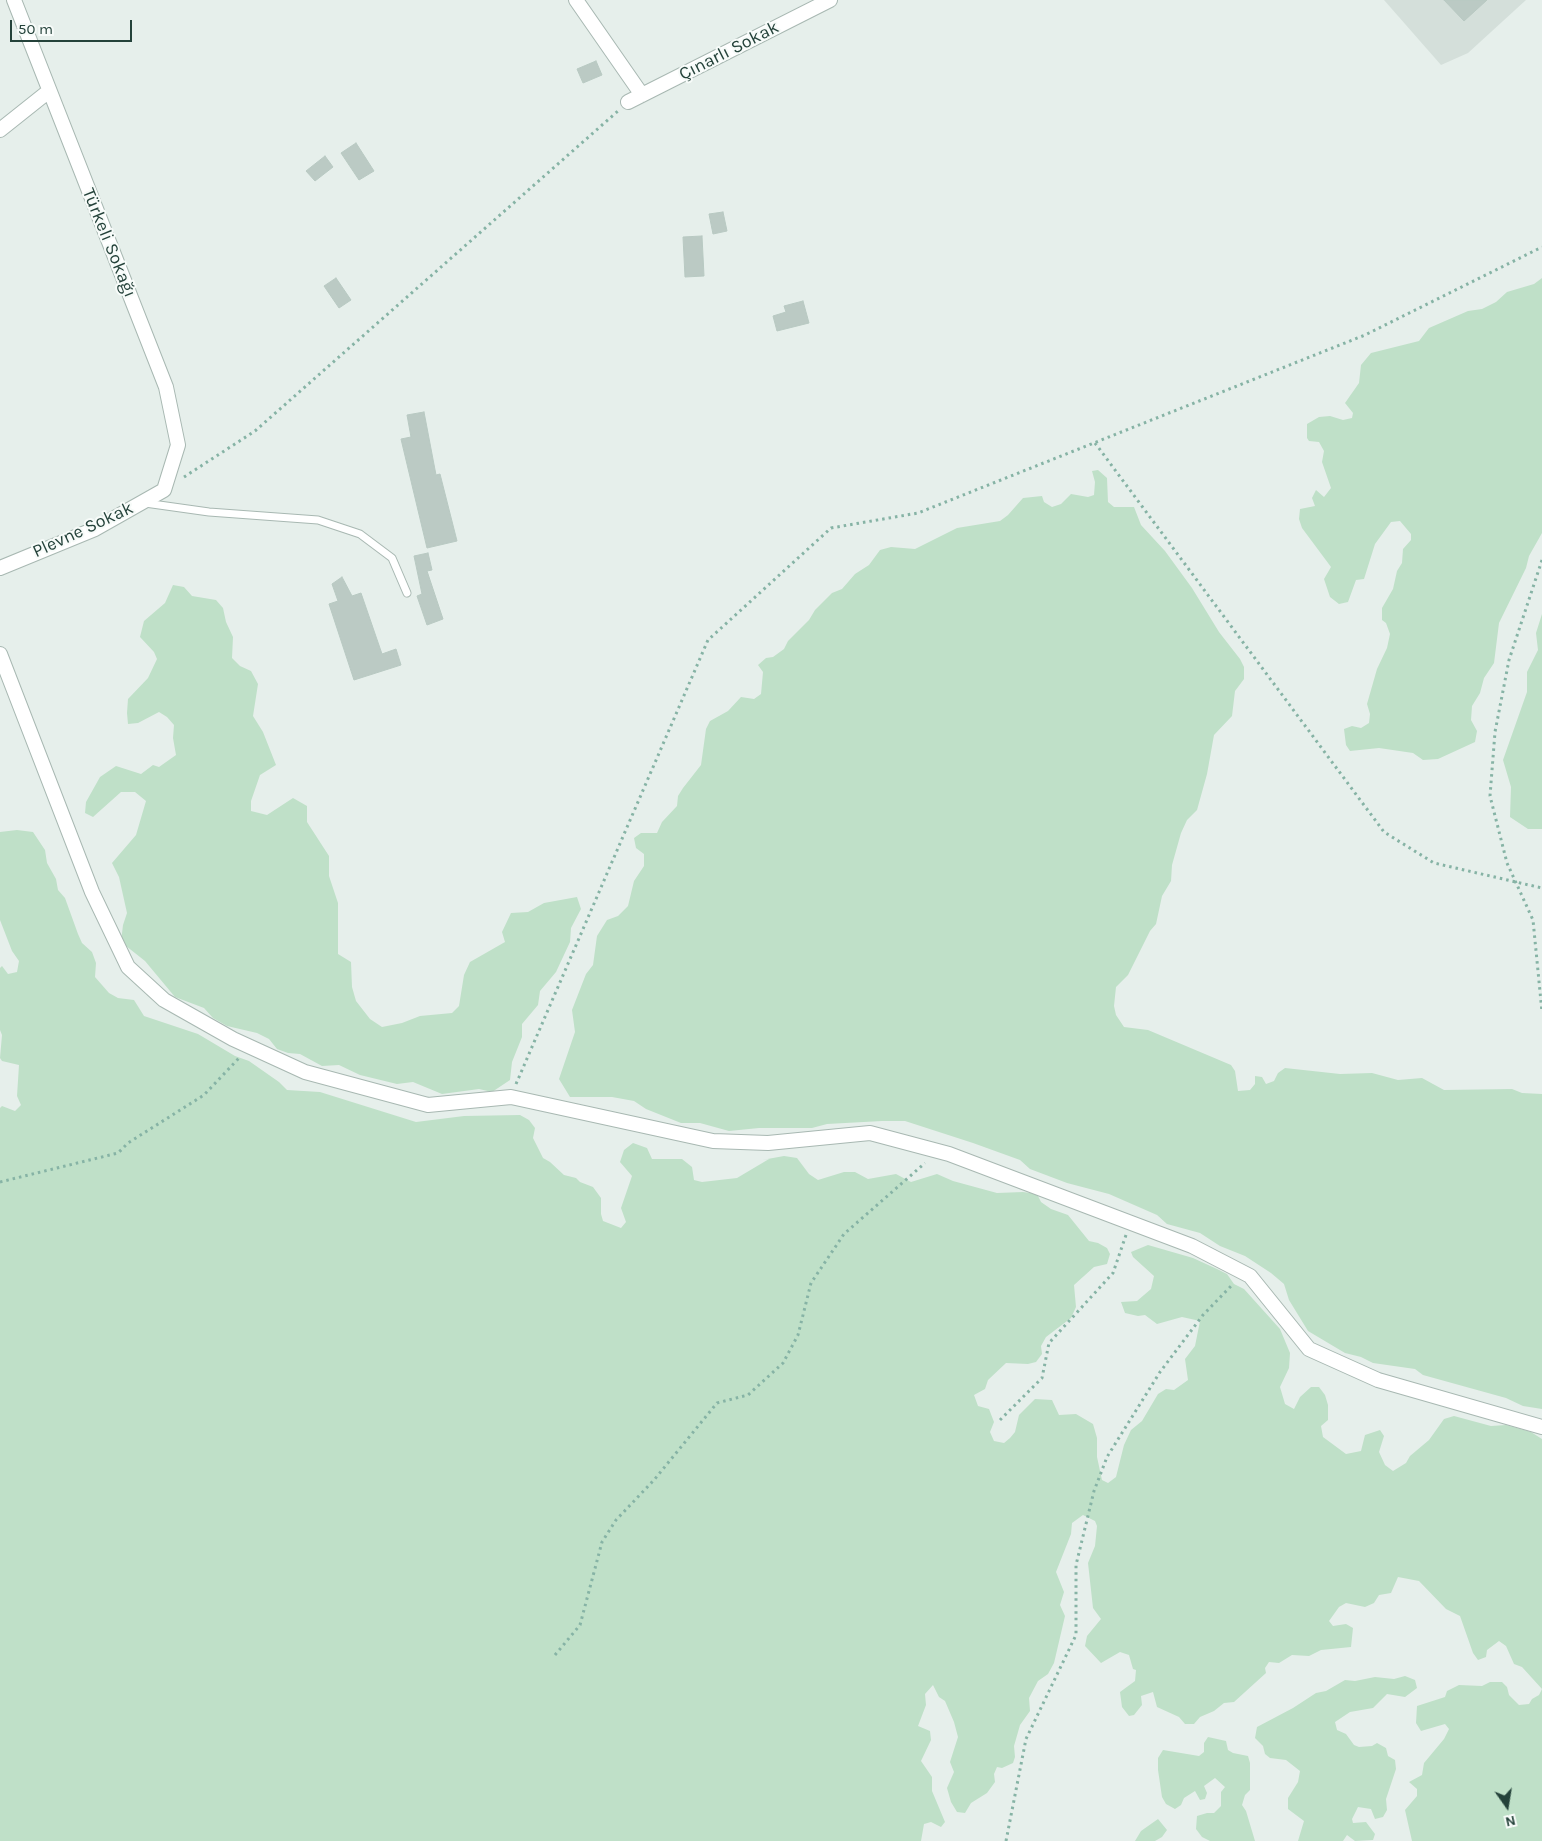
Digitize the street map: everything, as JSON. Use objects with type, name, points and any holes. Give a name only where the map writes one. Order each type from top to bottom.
[{"type":"street","name":"Türkeli Sokağı","points":[[14,0],[166,388],[178,445],[164,490]]},
{"type":"street","points":[[576,0],[642,95]]},
{"type":"street","name":"Çınarlı Sokak","points":[[628,102],[830,0]]},
{"type":"street","points":[[0,130],[49,91]]},
{"type":"street","name":"Plevne Sokak","points":[[0,568],[95,529],[164,490]]},
{"type":"street","points":[[0,654],[92,892],[128,968],[164,1000],[250,1046],[305,1072],[428,1105],[511,1097],[713,1141],[768,1143],[870,1133],[939,1151],[1192,1246],[1244,1272],[1250,1276],[1309,1349],[1378,1380],[1542,1427]]},
{"type":"lane","points":[[142,502],[209,512],[318,520],[360,534],[392,558],[406,593]]},
{"type":"path","points":[[164,490],[255,431],[628,102]]},
{"type":"path","points":[[511,1097],[708,640],[831,528],[918,513],[1365,335],[1542,247]]},
{"type":"path","points":[[1095,443],[1384,832],[1434,863],[1542,888]]},
{"type":"path","points":[[1542,560],[1509,660],[1496,732],[1490,796],[1507,863],[1533,920],[1542,1012]]},
{"type":"path","points":[[0,1182],[118,1153],[128,1143],[204,1095],[250,1046]]},
{"type":"path","points":[[555,1655],[580,1625],[602,1542],[616,1520],[654,1480],[717,1403],[748,1395],[783,1363],[798,1335],[811,1284],[844,1234],[939,1151]]},
{"type":"path","points":[[1000,1420],[1042,1378],[1049,1344],[1113,1272],[1130,1223]]},
{"type":"path","points":[[1006,1841],[1026,1739],[1076,1635],[1076,1565],[1094,1491],[1107,1457],[1160,1372],[1203,1314],[1244,1272]]},
{"type":"shaded area","points":[[1384,0],[1526,0],[1468,53],[1441,65]]},
{"type":"green space","points":[[1542,278],[1542,533],[1529,556],[1526,568],[1499,623],[1494,663],[1484,678],[1480,693],[1472,706],[1471,720],[1477,731],[1475,742],[1438,759],[1423,760],[1413,753],[1379,748],[1350,751],[1346,745],[1344,729],[1352,726],[1361,728],[1369,723],[1370,714],[1367,704],[1377,669],[1387,648],[1390,634],[1386,623],[1382,620],[1382,608],[1393,589],[1397,571],[1402,563],[1403,549],[1411,540],[1411,534],[1400,521],[1391,522],[1375,544],[1364,579],[1356,580],[1348,602],[1339,604],[1330,597],[1324,579],[1331,567],[1302,528],[1299,519],[1300,509],[1315,506],[1312,498],[1316,490],[1324,497],[1331,488],[1322,462],[1324,451],[1319,442],[1309,441],[1307,438],[1307,424],[1319,417],[1330,416],[1343,420],[1352,418],[1353,413],[1345,403],[1359,383],[1361,365],[1371,353],[1419,341],[1429,328],[1468,311],[1482,309],[1496,302],[1507,292],[1534,284]]},
{"type":"green space","points":[[1098,470],[1107,478],[1108,502],[1114,507],[1134,507],[1141,525],[1165,551],[1192,588],[1219,632],[1244,667],[1244,679],[1235,691],[1232,716],[1214,735],[1207,774],[1197,810],[1187,820],[1181,833],[1172,865],[1171,881],[1162,896],[1156,924],[1150,931],[1128,975],[1116,987],[1114,1006],[1116,1015],[1124,1027],[1148,1030],[1231,1065],[1235,1071],[1238,1091],[1250,1090],[1255,1084],[1255,1076],[1262,1077],[1266,1084],[1274,1081],[1278,1073],[1285,1068],[1340,1074],[1372,1073],[1398,1080],[1422,1078],[1444,1090],[1512,1089],[1522,1093],[1542,1094],[1542,1409],[1523,1406],[1506,1398],[1423,1375],[1415,1369],[1373,1363],[1361,1357],[1345,1353],[1308,1331],[1289,1300],[1284,1284],[1245,1256],[1220,1246],[1200,1233],[1167,1224],[1157,1215],[1109,1194],[1067,1183],[1030,1169],[1020,1160],[973,1143],[905,1121],[827,1124],[812,1128],[759,1128],[729,1131],[700,1123],[681,1123],[646,1109],[634,1101],[612,1097],[570,1097],[559,1079],[575,1032],[572,1010],[586,974],[593,965],[597,936],[607,920],[618,916],[628,906],[634,881],[644,866],[644,854],[636,848],[634,838],[641,833],[657,833],[662,822],[677,806],[678,796],[701,765],[706,729],[710,721],[728,711],[741,697],[754,699],[761,694],[763,672],[758,665],[766,658],[773,657],[784,649],[788,641],[809,620],[815,610],[832,593],[842,589],[855,574],[869,565],[880,550],[891,547],[915,549],[957,528],[1000,521],[1023,498],[1042,496],[1044,502],[1052,507],[1061,504],[1071,494],[1088,497],[1094,495],[1095,482],[1092,471]]},
{"type":"green space","points":[[173,585],[184,587],[192,596],[216,600],[223,608],[226,622],[233,637],[232,658],[240,666],[251,671],[258,684],[253,716],[263,732],[276,765],[260,775],[251,801],[251,811],[267,815],[293,798],[307,806],[307,822],[329,856],[329,876],[338,903],[338,954],[351,962],[352,987],[356,1001],[370,1019],[382,1027],[402,1023],[420,1016],[452,1013],[459,1006],[464,975],[470,962],[505,942],[502,932],[511,913],[528,912],[544,903],[577,897],[581,909],[571,928],[570,942],[556,972],[540,991],[538,1005],[522,1024],[522,1037],[512,1062],[510,1080],[492,1092],[479,1089],[442,1094],[413,1082],[397,1084],[360,1075],[339,1065],[322,1066],[300,1054],[288,1053],[277,1049],[269,1039],[257,1033],[227,1026],[213,1018],[204,1008],[175,997],[145,961],[121,942],[127,913],[119,877],[112,863],[136,835],[146,801],[135,792],[121,792],[93,817],[85,813],[86,802],[100,777],[116,766],[141,774],[153,765],[159,767],[176,755],[173,738],[174,725],[167,717],[159,712],[138,723],[128,724],[127,713],[128,699],[148,678],[157,659],[154,652],[140,637],[144,621],[165,603]]},
{"type":"green space","points":[[1542,614],[1542,829],[1528,829],[1510,817],[1511,787],[1503,760],[1527,692],[1527,672],[1538,650],[1536,633]]},
{"type":"green space","points":[[17,830],[33,832],[45,850],[47,863],[56,879],[58,890],[65,898],[82,943],[92,952],[96,963],[95,977],[109,993],[118,998],[134,1000],[144,1016],[198,1034],[235,1056],[249,1061],[279,1082],[287,1090],[320,1092],[416,1122],[464,1116],[520,1115],[529,1120],[535,1128],[533,1138],[543,1158],[564,1175],[576,1178],[580,1182],[593,1187],[601,1198],[603,1221],[621,1228],[626,1222],[621,1208],[632,1176],[620,1162],[624,1150],[633,1143],[647,1148],[652,1159],[682,1159],[692,1167],[694,1180],[702,1182],[737,1178],[769,1159],[762,1160],[784,1156],[797,1158],[809,1174],[818,1180],[844,1172],[855,1172],[868,1179],[896,1174],[911,1182],[937,1174],[953,1181],[997,1193],[1023,1192],[1037,1194],[1041,1202],[1051,1209],[1068,1215],[1089,1241],[1107,1248],[1110,1254],[1107,1264],[1094,1267],[1074,1285],[1076,1307],[1071,1318],[1046,1337],[1041,1346],[1042,1354],[1036,1362],[1028,1364],[1006,1363],[988,1380],[985,1389],[974,1395],[978,1406],[989,1409],[994,1422],[990,1432],[994,1441],[1004,1443],[1010,1438],[1015,1432],[1019,1415],[1035,1399],[1052,1400],[1059,1415],[1076,1414],[1093,1424],[1097,1438],[1097,1457],[1102,1480],[1108,1483],[1116,1477],[1124,1445],[1131,1430],[1142,1421],[1158,1394],[1166,1389],[1174,1390],[1188,1380],[1185,1359],[1195,1346],[1200,1321],[1182,1317],[1157,1324],[1145,1315],[1138,1316],[1125,1313],[1121,1302],[1137,1301],[1151,1289],[1154,1276],[1133,1257],[1131,1252],[1148,1245],[1193,1258],[1227,1274],[1234,1284],[1244,1289],[1280,1329],[1290,1353],[1289,1368],[1280,1387],[1285,1404],[1294,1409],[1300,1397],[1311,1387],[1319,1387],[1325,1395],[1328,1405],[1328,1420],[1321,1426],[1323,1437],[1346,1454],[1361,1451],[1365,1435],[1380,1430],[1384,1436],[1379,1452],[1385,1465],[1393,1471],[1406,1463],[1410,1456],[1429,1440],[1444,1419],[1454,1416],[1491,1426],[1506,1425],[1531,1432],[1542,1439],[1542,1689],[1522,1667],[1514,1664],[1506,1646],[1499,1641],[1487,1650],[1486,1657],[1478,1660],[1473,1653],[1460,1616],[1446,1609],[1419,1581],[1398,1577],[1391,1593],[1379,1595],[1374,1603],[1365,1607],[1346,1603],[1339,1607],[1329,1621],[1333,1626],[1346,1624],[1353,1628],[1351,1647],[1321,1650],[1309,1656],[1292,1655],[1279,1663],[1269,1662],[1265,1668],[1266,1673],[1234,1702],[1224,1703],[1214,1711],[1200,1717],[1194,1724],[1185,1724],[1179,1717],[1157,1707],[1153,1692],[1141,1696],[1142,1705],[1134,1715],[1129,1716],[1122,1707],[1120,1692],[1135,1681],[1136,1670],[1133,1669],[1129,1655],[1120,1652],[1101,1663],[1085,1646],[1087,1636],[1101,1619],[1093,1608],[1088,1563],[1095,1546],[1097,1526],[1095,1521],[1083,1515],[1072,1523],[1071,1534],[1056,1572],[1064,1592],[1060,1605],[1065,1616],[1054,1663],[1048,1674],[1038,1681],[1029,1698],[1030,1711],[1020,1725],[1014,1746],[1015,1757],[1013,1763],[1002,1768],[997,1767],[994,1774],[995,1782],[987,1793],[971,1803],[965,1813],[957,1812],[951,1802],[947,1788],[954,1772],[950,1762],[958,1737],[954,1722],[945,1701],[939,1697],[933,1685],[925,1694],[926,1705],[918,1726],[930,1731],[931,1740],[921,1761],[932,1777],[932,1791],[945,1822],[941,1827],[931,1822],[924,1824],[921,1841],[0,1841],[0,1108],[2,1106],[15,1111],[21,1105],[17,1096],[19,1065],[2,1061],[0,1058],[2,1035],[0,1030],[0,968],[2,966],[8,974],[17,972],[19,961],[12,951],[0,920],[0,832]]},
{"type":"green space","points":[[1405,1676],[1415,1680],[1417,1688],[1405,1697],[1387,1694],[1373,1708],[1350,1712],[1335,1722],[1337,1730],[1346,1734],[1354,1745],[1359,1747],[1372,1746],[1377,1743],[1386,1748],[1388,1756],[1395,1760],[1396,1769],[1386,1799],[1387,1810],[1383,1817],[1375,1819],[1371,1809],[1358,1807],[1352,1819],[1353,1823],[1366,1822],[1375,1834],[1373,1840],[1355,1841],[1347,1835],[1343,1841],[1298,1841],[1304,1821],[1288,1809],[1288,1798],[1298,1782],[1300,1771],[1286,1760],[1270,1758],[1265,1754],[1263,1746],[1255,1738],[1257,1727],[1293,1708],[1316,1693],[1326,1691],[1345,1680],[1355,1681],[1375,1677],[1394,1679]]},
{"type":"green space","points":[[1490,1682],[1502,1682],[1507,1687],[1509,1695],[1519,1705],[1529,1704],[1532,1699],[1539,1695],[1542,1689],[1542,1841],[1412,1841],[1405,1810],[1417,1796],[1417,1789],[1409,1782],[1422,1775],[1424,1763],[1444,1739],[1449,1729],[1445,1724],[1421,1731],[1416,1723],[1417,1706],[1445,1697],[1447,1691],[1459,1685],[1482,1686]]},
{"type":"green space","points":[[1208,1737],[1226,1741],[1228,1750],[1248,1756],[1250,1763],[1250,1790],[1245,1795],[1242,1805],[1246,1811],[1255,1841],[1210,1841],[1202,1837],[1196,1829],[1197,1816],[1214,1813],[1221,1806],[1221,1792],[1225,1787],[1215,1778],[1204,1786],[1207,1793],[1205,1799],[1200,1800],[1195,1791],[1184,1798],[1181,1805],[1175,1809],[1166,1804],[1162,1797],[1158,1758],[1163,1750],[1199,1756],[1204,1752],[1204,1743]]},
{"type":"green space","points":[[1158,1819],[1167,1830],[1162,1837],[1155,1841],[1135,1841],[1141,1831]]},
{"type":"building","points":[[1444,0],[1487,0],[1464,21]]},
{"type":"building","points":[[596,61],[602,75],[583,83],[577,69]]},
{"type":"building","points":[[356,143],[374,171],[359,180],[341,153]]},
{"type":"building","points":[[325,156],[333,167],[315,181],[306,171]]},
{"type":"building","points":[[723,212],[727,231],[713,234],[709,214]]},
{"type":"building","points":[[702,236],[704,276],[685,277],[683,237]]},
{"type":"building","points":[[336,278],[351,300],[339,308],[324,286]]},
{"type":"building","points":[[803,301],[809,323],[777,331],[773,316],[786,312],[784,306]]},
{"type":"building","points":[[424,412],[436,475],[440,474],[457,541],[427,548],[401,439],[411,437],[407,415]]},
{"type":"building","points":[[428,553],[432,570],[427,571],[443,619],[427,625],[417,596],[422,594],[414,556]]},
{"type":"building","points":[[342,577],[352,596],[361,593],[382,654],[396,649],[401,665],[354,680],[329,604],[338,601],[332,584]]}]
